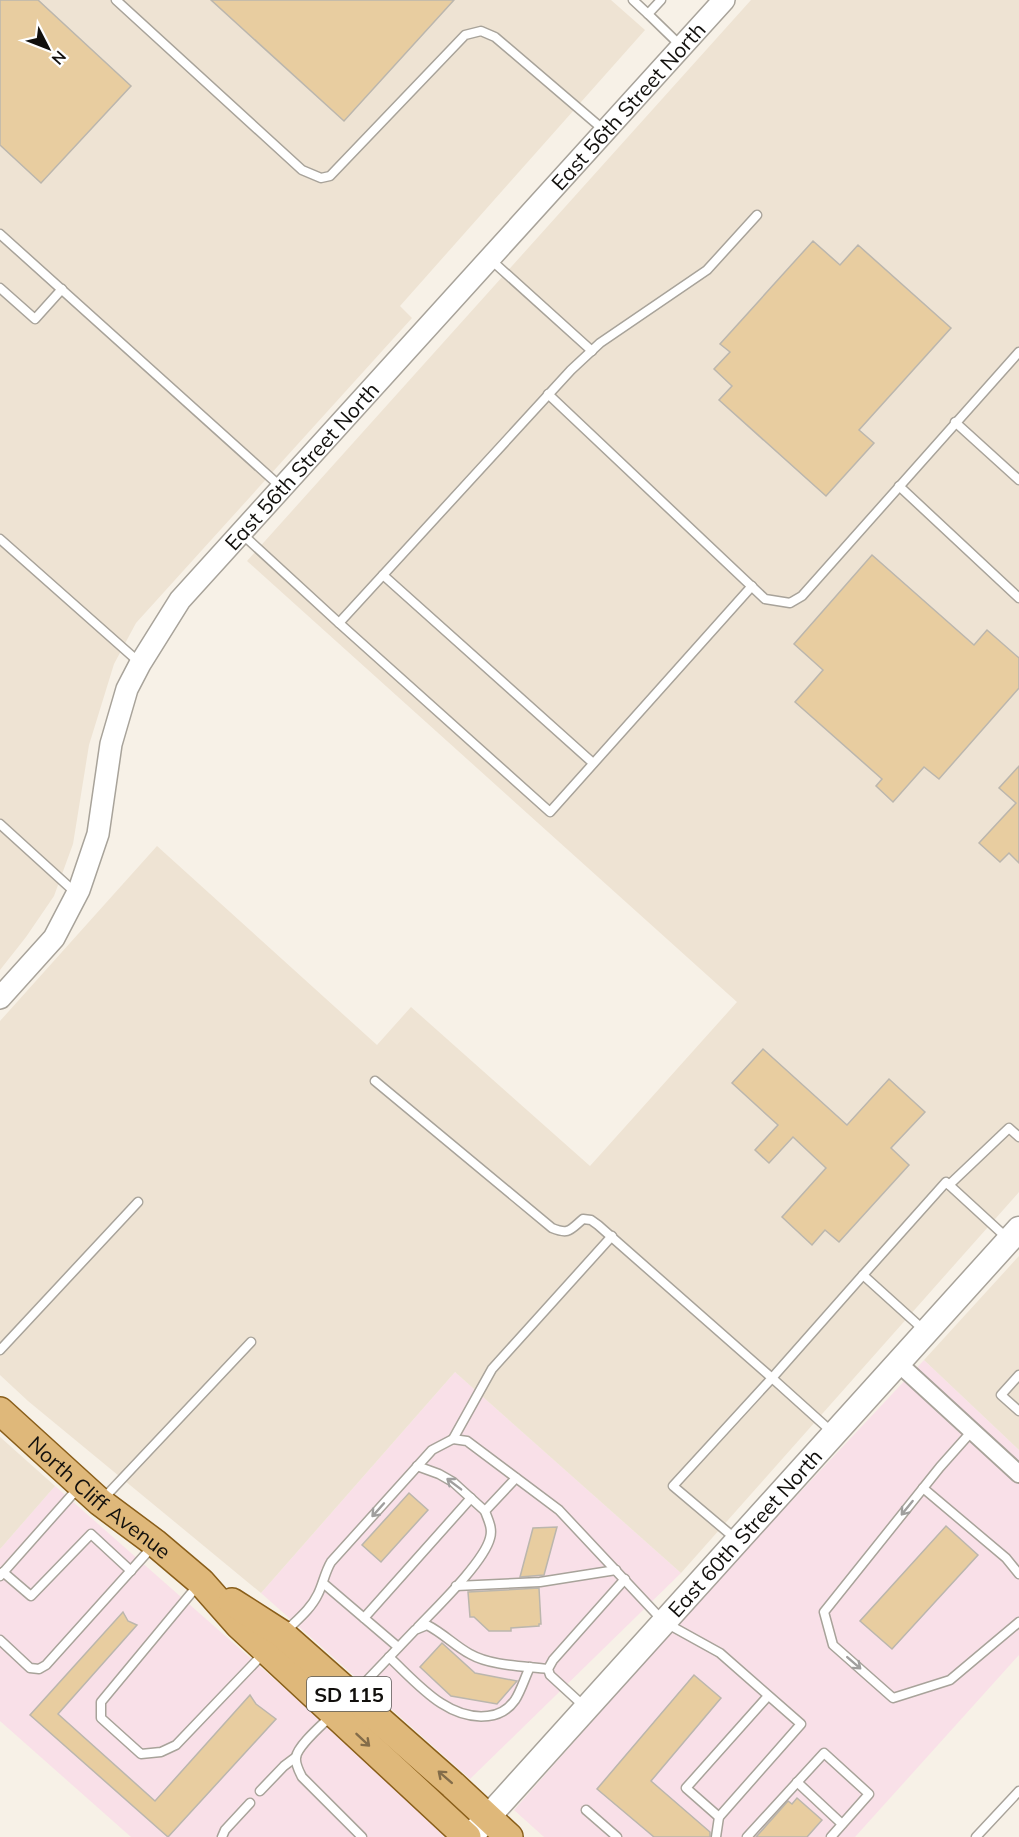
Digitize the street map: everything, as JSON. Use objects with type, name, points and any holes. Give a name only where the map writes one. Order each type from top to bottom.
[{"type":"main road","name":"East 60th Street North","points":[[468,1837],[1014,1235]]},
{"type":"main road","name":"North Cliff Avenue","points":[[0,1411],[91,1493],[275,1643],[343,1704],[468,1837]]},
{"type":"main road","name":"North Cliff Avenue","points":[[343,1704],[453,1785],[509,1837]]},
{"type":"street","name":"East 56th Street North","points":[[0,998],[54,938],[77,894],[98,834],[111,744],[128,689],[140,663],[180,600],[724,0]]},
{"type":"street","points":[[898,1363],[1019,1474]]},
{"type":"lane","points":[[116,0],[302,170],[321,178],[330,176],[357,150],[465,35],[481,32],[495,37],[605,131]]},
{"type":"lane","points":[[633,0],[682,47]]},
{"type":"lane","points":[[648,14],[661,0]]},
{"type":"lane","points":[[339,623],[548,394],[600,343],[707,270],[757,215]]},
{"type":"lane","points":[[0,234],[283,488]]},
{"type":"lane","points":[[490,259],[592,351]]},
{"type":"lane","points":[[0,288],[35,319],[62,290]]},
{"type":"lane","points":[[548,394],[765,599],[790,603],[802,596],[1019,352]]},
{"type":"lane","points":[[955,422],[1019,480]]},
{"type":"lane","points":[[899,486],[1019,598]]},
{"type":"lane","points":[[241,533],[550,812],[752,586]]},
{"type":"lane","points":[[0,539],[140,663]]},
{"type":"lane","points":[[383,575],[593,763]]},
{"type":"lane","points":[[0,824],[77,894]]},
{"type":"lane","points":[[375,1081],[552,1228],[563,1232],[570,1231],[583,1219],[591,1220],[612,1236],[834,1434]]},
{"type":"lane","points":[[949,1185],[1009,1128],[1019,1137]]},
{"type":"lane","points":[[737,1541],[673,1486],[946,1182],[1014,1235]]},
{"type":"lane","points":[[0,1350],[138,1202]]},
{"type":"lane","points":[[201,1582],[102,1702],[101,1718],[141,1754],[161,1752],[177,1745],[311,1606],[331,1562],[432,1450],[453,1439],[492,1369],[612,1236]]},
{"type":"lane","points":[[863,1275],[926,1332]]},
{"type":"lane","points":[[131,1571],[91,1534],[31,1596],[2,1574],[251,1342]]},
{"type":"lane","points":[[1019,1374],[1001,1395],[1019,1411]]},
{"type":"lane","points":[[972,1431],[923,1488],[824,1612],[833,1645],[893,1698],[950,1680],[1019,1622]]},
{"type":"lane","points":[[453,1439],[467,1441],[559,1510],[664,1622],[720,1653],[801,1724],[719,1817],[716,1837]]},
{"type":"lane","points":[[260,1791],[296,1756],[301,1747],[456,1586],[490,1539],[491,1527],[485,1511],[453,1482],[417,1466]]},
{"type":"lane","points":[[485,1511],[516,1478]]},
{"type":"lane","points":[[923,1488],[1006,1558],[1019,1574]]},
{"type":"lane","points":[[364,1618],[471,1498]]},
{"type":"lane","points":[[0,1640],[30,1668],[39,1670],[155,1543]]},
{"type":"lane","points":[[456,1586],[540,1582],[616,1570]]},
{"type":"lane","points":[[586,1708],[550,1675],[548,1669],[552,1660],[625,1579]]},
{"type":"lane","points":[[323,1583],[398,1647]]},
{"type":"lane","points":[[415,1630],[427,1625],[438,1630],[470,1654],[488,1661],[548,1669]]},
{"type":"lane","points":[[388,1657],[429,1695],[453,1711],[479,1717],[499,1714],[514,1701],[530,1667]]},
{"type":"lane","points":[[719,1817],[686,1788],[768,1696]]},
{"type":"lane","points":[[747,1837],[824,1753],[869,1794],[831,1837]]},
{"type":"lane","points":[[296,1756],[297,1767],[302,1777],[362,1837]]},
{"type":"lane","points":[[797,1782],[842,1824]]},
{"type":"lane","points":[[976,1837],[1019,1791]]},
{"type":"lane","points":[[222,1837],[225,1830],[250,1803]]},
{"type":"lane","points":[[586,1810],[617,1837]]},
{"type":"shaded area","points":[[0,0],[611,0],[645,30],[400,306],[412,318],[136,623],[114,664],[89,745],[73,844],[54,896],[0,970]]},
{"type":"shaded area","points":[[751,0],[1019,0],[1019,1192],[681,1573],[455,1372],[261,1593],[28,1401],[0,1375],[0,1021],[157,846],[377,1045],[411,1007],[590,1166],[737,1002],[247,561]]},
{"type":"shaded area","points":[[1019,1256],[1019,1450],[924,1360]]},
{"type":"shaded area","points":[[924,1360],[1019,1450],[1019,1655],[855,1837],[544,1837],[514,1810],[699,1600]]},
{"type":"shaded area","points":[[455,1372],[681,1573],[470,1779],[261,1593]]},
{"type":"shaded area","points":[[0,1437],[55,1486],[0,1549]]},
{"type":"shaded area","points":[[55,1486],[448,1832],[443,1837],[131,1837],[0,1721],[0,1549]]},
{"type":"building","points":[[0,0],[38,0],[131,86],[41,183],[0,145]]},
{"type":"building","points":[[211,0],[454,0],[344,121]]},
{"type":"building","points":[[813,241],[840,265],[858,245],[951,328],[859,430],[874,443],[826,496],[719,400],[732,386],[714,369],[730,352],[720,344]]},
{"type":"building","points":[[872,555],[974,645],[987,630],[1019,658],[1019,688],[939,779],[924,767],[893,802],[876,786],[882,779],[795,702],[823,670],[794,644]]},
{"type":"building","points":[[1019,766],[1019,863],[1009,853],[1000,862],[979,843],[1016,803],[999,788]]},
{"type":"building","points":[[763,1049],[847,1125],[889,1079],[925,1112],[891,1148],[909,1165],[839,1242],[825,1230],[812,1245],[782,1217],[826,1168],[793,1137],[769,1163],[755,1150],[778,1125],[732,1083]]},
{"type":"building","points":[[409,1493],[428,1510],[381,1562],[362,1545]]},
{"type":"building","points":[[946,1526],[978,1555],[892,1649],[860,1621]]},
{"type":"building","points":[[557,1527],[544,1575],[520,1577],[533,1528]]},
{"type":"building","points":[[539,1588],[541,1624],[539,1626],[511,1628],[511,1631],[489,1631],[474,1617],[470,1617],[468,1592]]},
{"type":"building","points":[[123,1612],[128,1621],[137,1625],[58,1714],[155,1801],[250,1695],[256,1704],[276,1719],[168,1837],[30,1715]]},
{"type":"building","points":[[442,1643],[475,1673],[517,1681],[497,1704],[451,1696],[420,1667]]},
{"type":"building","points":[[694,1675],[721,1698],[651,1781],[710,1832],[710,1837],[654,1837],[597,1789]]},
{"type":"building","points":[[797,1798],[822,1820],[807,1837],[756,1837],[788,1801],[792,1804]]}]
